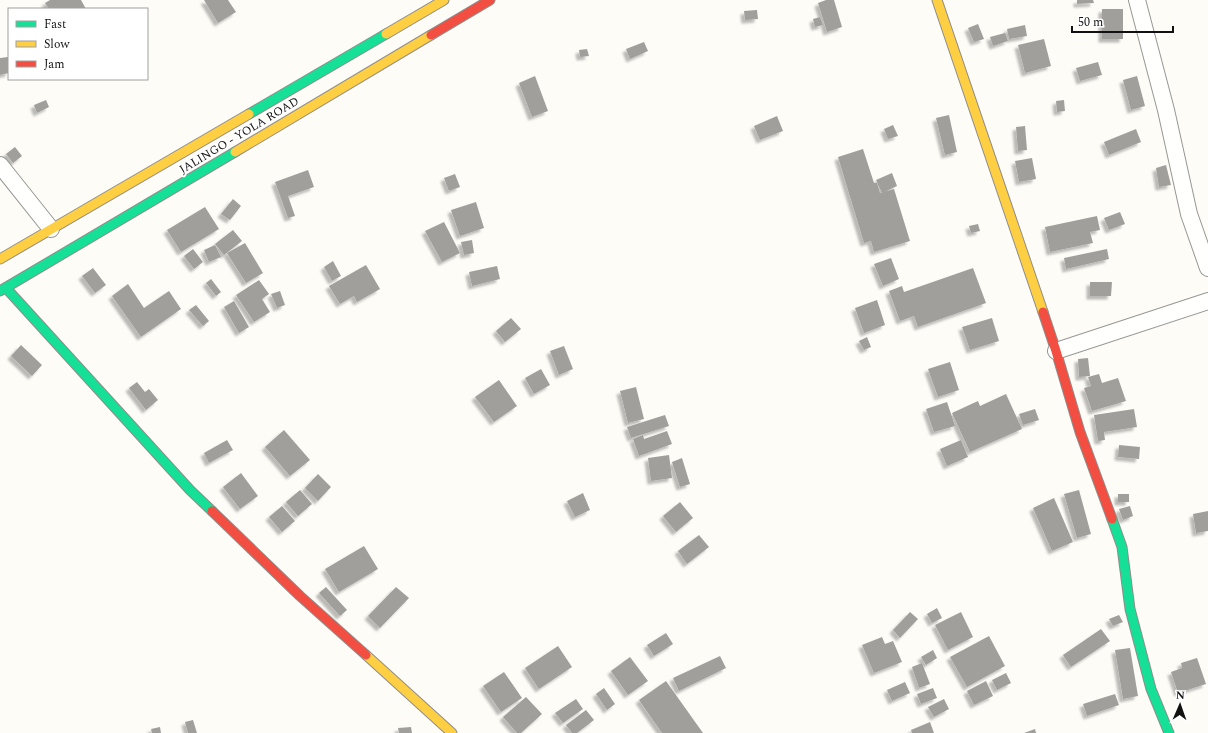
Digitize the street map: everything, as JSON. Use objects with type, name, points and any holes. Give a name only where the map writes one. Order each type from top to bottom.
[{"type":"main road","points":[[0,259],[444,0]]},
{"type":"main road","name":"JALINGO - YOLA ROAD","points":[[3,289],[490,0]]},
{"type":"main road","points":[[937,0],[1056,351],[1080,432],[1122,546],[1130,609],[1151,689],[1169,733]]},
{"type":"main road","points":[[3,289],[190,490],[300,596],[452,733]]},
{"type":"street","points":[[1137,0],[1164,102],[1189,214],[1208,268]]},
{"type":"street","points":[[0,165],[51,229]]},
{"type":"street","points":[[1056,351],[1208,301]]},
{"type":"building","points":[[50,0],[81,0],[85,8],[48,8],[45,3]]},
{"type":"building","points":[[204,0],[228,0],[236,12],[218,23]]},
{"type":"building","points":[[826,0],[834,0],[842,27],[827,32],[818,3]]},
{"type":"building","points":[[1077,0],[1093,0],[1094,3],[1077,4]]},
{"type":"building","points":[[1102,9],[1123,9],[1123,39],[1102,39]]},
{"type":"building","points":[[757,10],[758,19],[745,20],[744,11]]},
{"type":"building","points":[[820,17],[823,25],[815,27],[813,19]]},
{"type":"building","points":[[978,24],[984,39],[974,42],[968,28]]},
{"type":"building","points":[[1025,25],[1027,36],[1009,39],[1007,29]]},
{"type":"building","points":[[1005,33],[1008,41],[993,46],[990,37]]},
{"type":"building","points":[[1044,39],[1051,66],[1025,73],[1018,45]]},
{"type":"building","points":[[644,42],[648,51],[630,59],[626,49]]},
{"type":"building","points":[[587,49],[589,56],[580,57],[579,50]]},
{"type":"building","points":[[8,57],[8,73],[0,75],[0,58]]},
{"type":"building","points":[[1098,62],[1102,75],[1080,81],[1076,68]]},
{"type":"building","points":[[535,76],[548,111],[532,117],[519,83]]},
{"type":"building","points":[[1137,76],[1145,106],[1131,110],[1123,80]]},
{"type":"building","points":[[46,100],[49,107],[37,113],[34,105]]},
{"type":"building","points":[[1064,100],[1065,111],[1057,112],[1056,101]]},
{"type":"building","points":[[949,115],[957,152],[945,155],[936,118]]},
{"type":"building","points":[[777,116],[783,131],[760,140],[754,126]]},
{"type":"building","points":[[893,125],[898,136],[888,139],[884,129]]},
{"type":"building","points":[[1025,126],[1027,150],[1018,151],[1016,127]]},
{"type":"building","points":[[1136,129],[1141,142],[1109,155],[1104,142]]},
{"type":"building","points":[[15,147],[22,156],[13,163],[6,154]]},
{"type":"building","points":[[863,149],[874,183],[877,183],[880,193],[894,189],[910,241],[874,252],[871,241],[864,243],[838,157]]},
{"type":"building","points":[[1032,158],[1036,179],[1019,182],[1015,161]]},
{"type":"building","points":[[1166,165],[1171,185],[1159,187],[1156,168]]},
{"type":"building","points":[[308,170],[314,187],[288,196],[295,216],[288,218],[275,182]]},
{"type":"building","points":[[892,173],[897,186],[882,193],[876,180]]},
{"type":"building","points":[[455,174],[460,187],[449,191],[444,178]]},
{"type":"building","points":[[233,199],[241,206],[230,220],[221,214]]},
{"type":"building","points":[[476,202],[484,228],[460,236],[451,210]]},
{"type":"building","points":[[205,207],[219,229],[181,252],[167,230]]},
{"type":"building","points":[[1120,212],[1125,224],[1109,230],[1104,218]]},
{"type":"building","points":[[1097,216],[1100,230],[1090,232],[1093,243],[1050,252],[1045,227]]},
{"type":"building","points":[[444,222],[460,253],[442,262],[425,231]]},
{"type":"building","points":[[978,224],[980,231],[971,233],[969,226]]},
{"type":"building","points":[[233,230],[242,241],[224,255],[215,244]]},
{"type":"building","points":[[472,240],[474,253],[464,255],[461,242]]},
{"type":"building","points":[[245,243],[263,273],[246,283],[227,253]]},
{"type":"building","points":[[215,245],[221,257],[209,262],[204,250]]},
{"type":"building","points":[[193,249],[203,262],[194,269],[184,256]]},
{"type":"building","points":[[1107,249],[1109,259],[1066,269],[1064,258]]},
{"type":"building","points":[[891,258],[899,279],[883,286],[874,264]]},
{"type":"building","points":[[333,261],[341,276],[332,281],[324,267]]},
{"type":"building","points":[[366,265],[380,289],[357,302],[354,296],[340,304],[329,286]]},
{"type":"building","points":[[497,266],[500,279],[472,286],[469,272]]},
{"type":"building","points":[[93,268],[106,285],[95,293],[82,276]]},
{"type":"building","points":[[973,268],[986,303],[918,327],[914,316],[900,321],[889,291],[902,286],[904,292]]},
{"type":"building","points":[[211,279],[221,292],[216,296],[206,283]]},
{"type":"building","points":[[259,280],[269,294],[262,299],[270,312],[254,322],[236,295]]},
{"type":"building","points":[[1090,282],[1112,282],[1111,296],[1090,296]]},
{"type":"building","points":[[128,284],[144,308],[169,291],[181,309],[141,337],[112,296]]},
{"type":"building","points":[[280,291],[285,305],[277,308],[271,294]]},
{"type":"building","points":[[877,300],[885,325],[864,333],[855,308]]},
{"type":"building","points":[[234,301],[249,327],[239,333],[224,307]]},
{"type":"building","points":[[196,305],[209,321],[203,326],[189,310]]},
{"type":"building","points":[[511,318],[521,329],[505,342],[496,331]]},
{"type":"building","points":[[992,318],[999,341],[970,350],[962,327]]},
{"type":"building","points":[[867,337],[871,347],[864,350],[859,341]]},
{"type":"building","points":[[21,345],[42,365],[32,376],[11,356]]},
{"type":"building","points":[[564,346],[573,369],[559,375],[550,351]]},
{"type":"building","points":[[1088,358],[1090,376],[1079,377],[1078,359]]},
{"type":"building","points":[[950,362],[959,390],[938,397],[928,369]]},
{"type":"building","points":[[541,369],[550,385],[534,394],[525,378]]},
{"type":"building","points":[[1099,374],[1102,383],[1118,378],[1126,401],[1092,411],[1084,388],[1091,386],[1088,377]]},
{"type":"building","points":[[499,380],[517,406],[494,422],[475,397]]},
{"type":"building","points":[[137,382],[145,392],[149,389],[158,400],[146,410],[129,388]]},
{"type":"building","points":[[636,387],[644,419],[628,423],[620,391]]},
{"type":"building","points":[[1006,394],[1022,429],[970,452],[952,413],[978,401],[980,406]]},
{"type":"building","points":[[947,402],[955,426],[934,432],[926,409]]},
{"type":"building","points":[[1035,409],[1039,420],[1023,425],[1019,414]]},
{"type":"building","points":[[1134,409],[1137,427],[1104,432],[1105,440],[1098,441],[1094,415]]},
{"type":"building","points":[[665,415],[669,426],[631,438],[627,427]]},
{"type":"building","points":[[284,430],[310,460],[290,476],[265,447]]},
{"type":"building","points":[[667,431],[672,444],[639,456],[633,439],[643,435],[644,439]]},
{"type":"building","points":[[227,440],[233,450],[209,463],[204,453]]},
{"type":"building","points":[[961,440],[968,457],[947,466],[940,449]]},
{"type":"building","points":[[1119,445],[1140,447],[1139,459],[1118,457]]},
{"type":"building","points":[[669,455],[672,478],[651,481],[648,458]]},
{"type":"building","points":[[682,458],[690,484],[680,487],[672,462]]},
{"type":"building","points":[[241,473],[258,496],[240,509],[223,487]]},
{"type":"building","points":[[318,474],[331,487],[318,501],[305,488]]},
{"type":"building","points":[[300,490],[312,504],[298,516],[286,502]]},
{"type":"building","points":[[1079,490],[1091,534],[1077,538],[1064,494]]},
{"type":"building","points":[[583,493],[590,510],[575,517],[567,501]]},
{"type":"building","points":[[1118,494],[1129,494],[1129,502],[1118,502]]},
{"type":"building","points":[[1054,498],[1073,542],[1052,551],[1033,508]]},
{"type":"building","points":[[680,502],[693,518],[676,532],[663,516]]},
{"type":"building","points":[[282,506],[295,521],[282,532],[269,517]]},
{"type":"building","points":[[1130,506],[1133,516],[1123,520],[1119,509]]},
{"type":"building","points":[[1208,511],[1208,531],[1196,533],[1193,514]]},
{"type":"building","points":[[699,535],[709,547],[687,564],[678,551]]},
{"type":"building","points":[[364,546],[378,569],[339,592],[325,569]]},
{"type":"building","points":[[326,587],[347,610],[340,616],[319,593]]},
{"type":"building","points":[[396,587],[409,598],[380,628],[368,616]]},
{"type":"building","points":[[937,608],[942,618],[932,623],[927,614]]},
{"type":"building","points":[[910,612],[918,619],[900,638],[893,630]]},
{"type":"building","points":[[961,612],[973,637],[948,650],[935,625]]},
{"type":"building","points":[[1119,615],[1123,622],[1113,626],[1109,619]]},
{"type":"building","points":[[1101,629],[1110,641],[1071,667],[1063,655]]},
{"type":"building","points":[[666,633],[673,644],[654,656],[647,645]]},
{"type":"building","points":[[989,636],[1005,666],[967,687],[950,657]]},
{"type":"building","points":[[882,637],[885,644],[893,641],[902,662],[874,673],[862,645]]},
{"type":"building","points":[[558,646],[572,667],[539,689],[525,668]]},
{"type":"building","points":[[1130,648],[1138,696],[1123,699],[1115,650]]},
{"type":"building","points":[[933,650],[937,658],[926,665],[921,657]]},
{"type":"building","points":[[720,656],[726,668],[679,691],[673,678]]},
{"type":"building","points":[[630,657],[648,681],[628,695],[611,671]]},
{"type":"building","points":[[1197,658],[1206,684],[1178,693],[1171,672],[1182,668],[1181,663]]},
{"type":"building","points":[[922,663],[930,684],[919,688],[912,667]]},
{"type":"building","points":[[504,672],[522,698],[501,712],[483,686]]},
{"type":"building","points":[[1006,673],[1011,683],[997,690],[992,680]]},
{"type":"building","points":[[666,681],[703,733],[662,733],[639,700]]},
{"type":"building","points":[[986,681],[993,696],[974,705],[967,691]]},
{"type":"building","points":[[905,682],[910,693],[892,701],[887,690]]},
{"type":"building","points":[[604,688],[615,704],[607,710],[596,694]]},
{"type":"building","points":[[933,688],[937,698],[921,704],[917,694]]},
{"type":"building","points":[[1115,694],[1119,705],[1087,716],[1083,704]]},
{"type":"building","points":[[526,697],[542,714],[521,733],[517,733],[503,717]]},
{"type":"building","points":[[576,699],[583,709],[563,723],[555,713]]},
{"type":"building","points":[[944,699],[949,709],[934,717],[928,707]]},
{"type":"building","points":[[586,710],[594,720],[577,733],[572,733],[566,725]]},
{"type":"building","points":[[193,720],[197,733],[188,733],[185,722]]},
{"type":"building","points":[[930,722],[934,733],[912,733],[911,730]]},
{"type":"building","points":[[160,727],[161,733],[152,733],[151,729]]},
{"type":"building","points":[[411,727],[412,733],[399,733],[398,728]]},
{"type":"building","points":[[1035,729],[1036,733],[1024,733]]},
{"type":"traffic: fast","points":[[249,114],[386,34]]},
{"type":"traffic: fast","points":[[0,291],[235,152]]},
{"type":"traffic: fast","points":[[6,288],[190,490],[212,511]]},
{"type":"traffic: fast","points":[[1112,519],[1122,547],[1130,609],[1151,689],[1169,733]]},
{"type":"traffic: slow","points":[[386,34],[444,0]]},
{"type":"traffic: slow","points":[[937,0],[1043,312]]},
{"type":"traffic: slow","points":[[235,152],[431,35]]},
{"type":"traffic: slow","points":[[0,259],[249,114]]},
{"type":"traffic: slow","points":[[366,655],[452,733]]},
{"type":"traffic: jam","points":[[431,35],[490,0]]},
{"type":"traffic: jam","points":[[1043,312],[1080,432],[1112,519]]},
{"type":"traffic: jam","points":[[212,511],[300,596],[366,655]]}]
